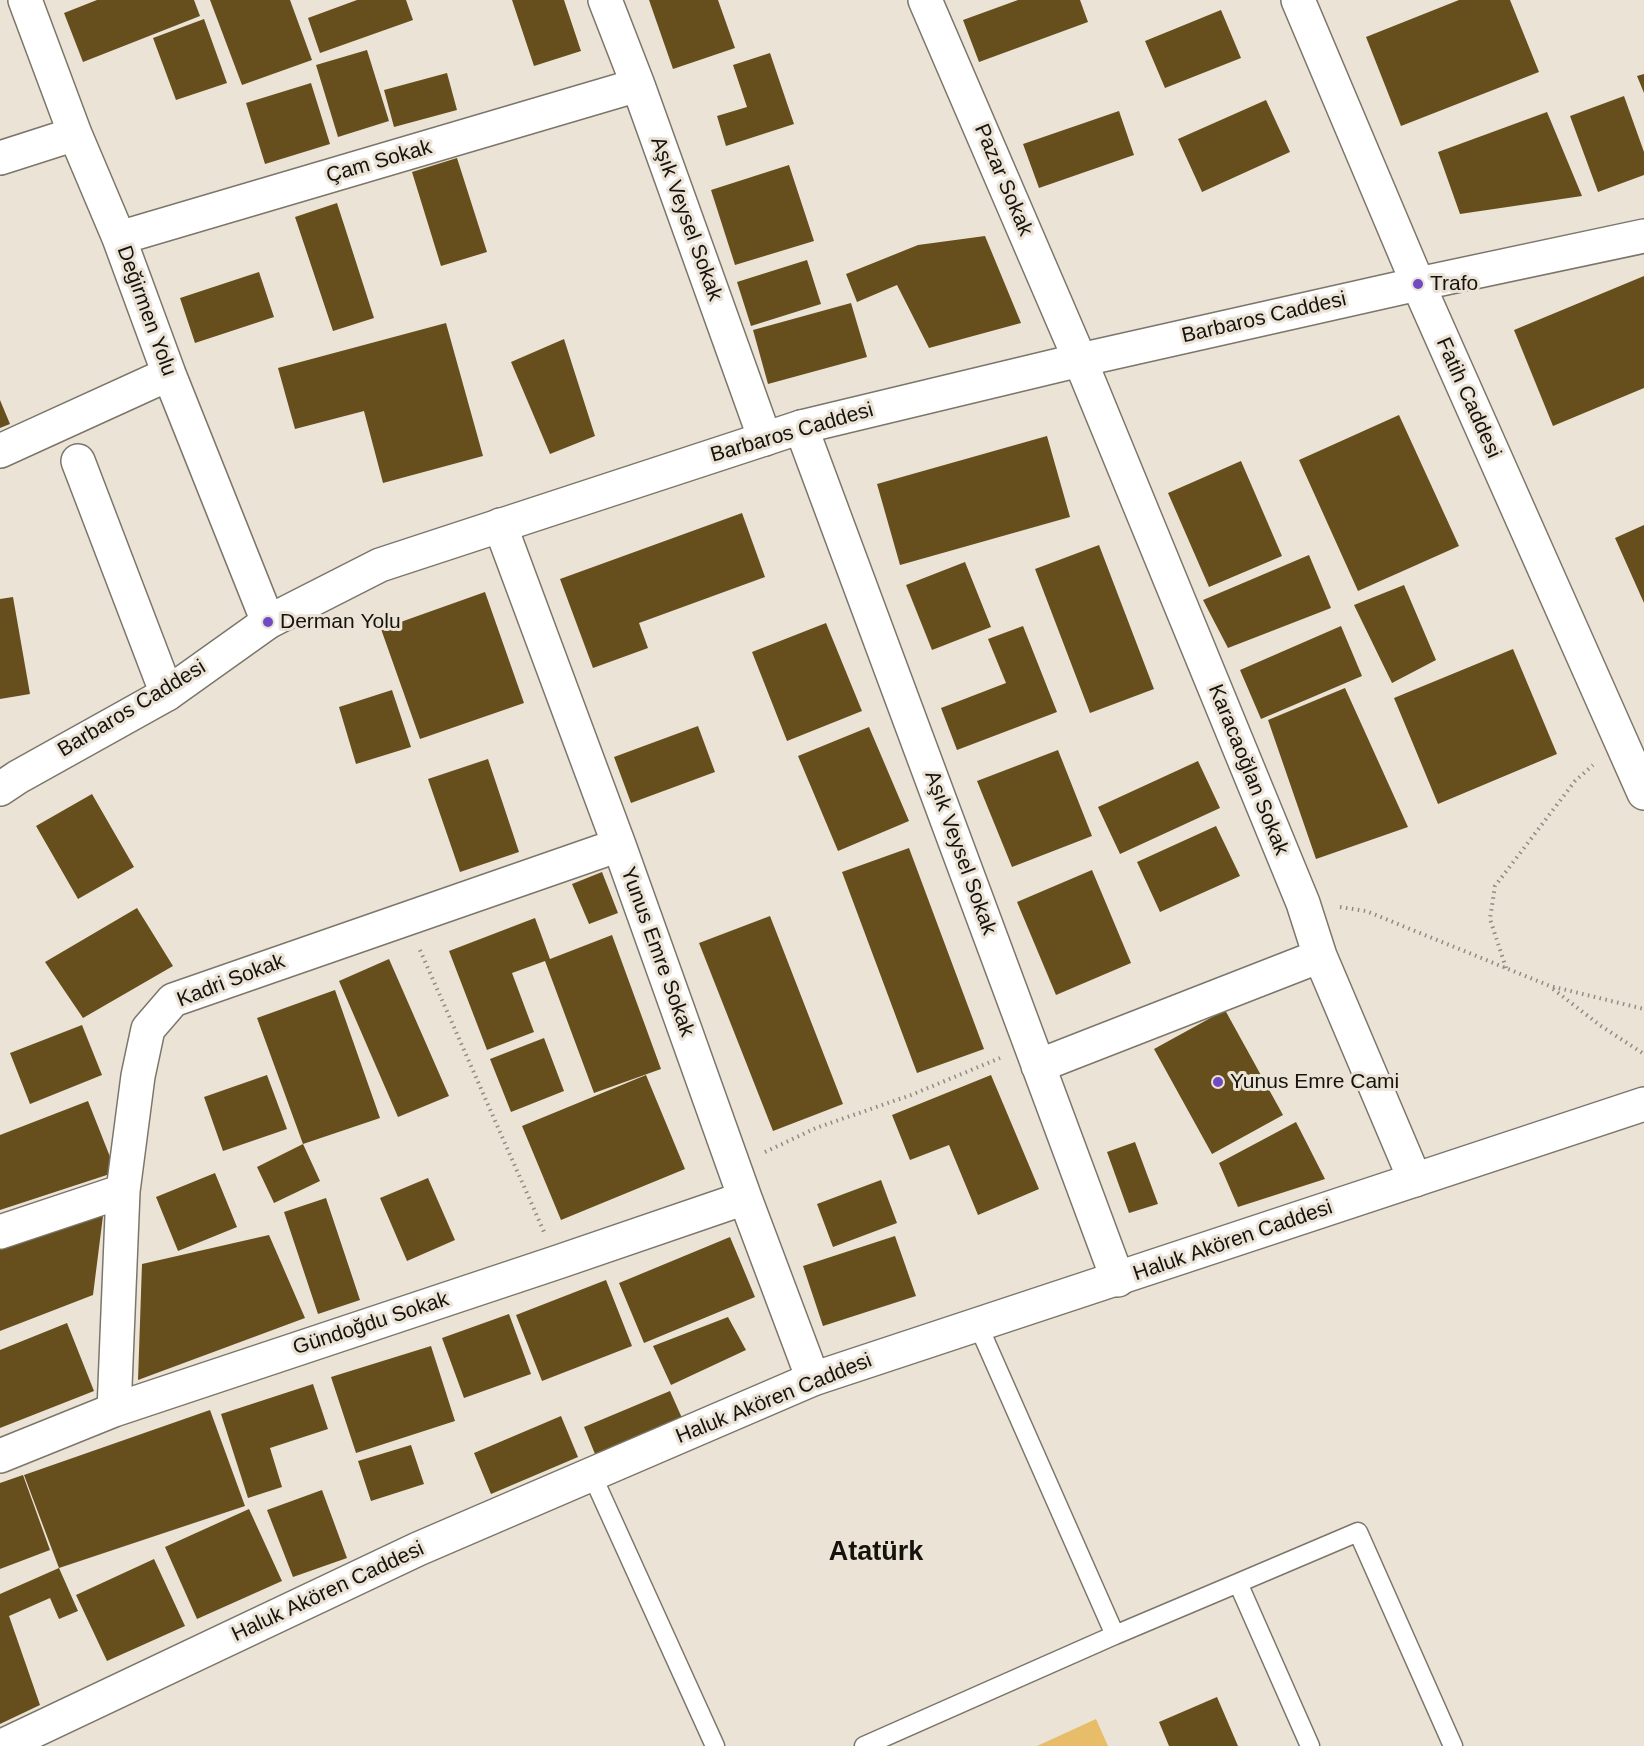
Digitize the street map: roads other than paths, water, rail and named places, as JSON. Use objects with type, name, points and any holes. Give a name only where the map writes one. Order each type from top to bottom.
[{"type":"street","name":"Değirmen Yolu","points":[[25,0],[75,134],[119,238],[169,374],[268,622]]},
{"type":"street","name":"Aşık Veysel Sokak","points":[[605,0],[638,85],[765,438]]},
{"type":"street","name":"Pazar Sokak","points":[[925,0],[1080,360]]},
{"type":"street","name":"Fatih Caddesi","points":[[1298,0],[1418,284],[1644,793]]},
{"type":"street","name":"Çam Sokak","points":[[119,238],[638,85]]},
{"type":"street","points":[[0,158],[75,134]]},
{"type":"street","name":"Barbaros Caddesi","points":[[0,789],[167,694],[268,622],[380,565],[801,427],[1080,360],[1644,236]]},
{"type":"street","name":"Karacaoğlan Sokak","points":[[1080,360],[1303,903],[1320,956],[1415,1180]]},
{"type":"street","points":[[0,451],[169,374]]},
{"type":"street","name":"Aşık Veysel Sokak","points":[[801,427],[1118,1280]]},
{"type":"street","points":[[78,461],[167,694]]},
{"type":"street","name":"Yunus Emre Sokak","points":[[500,525],[813,1379]]},
{"type":"street","name":"Kadri Sokak","points":[[114,1410],[123,1191],[138,1076],[148,1029],[172,1000],[618,845]]},
{"type":"street","points":[[1034,1055],[1320,956]]},
{"type":"street","name":"Haluk Akören Caddesi","points":[[2,1746],[418,1550],[813,1379],[1118,1280],[1644,1104]]},
{"type":"street","points":[[0,1232],[123,1191]]},
{"type":"street","name":"Gündoğdu Sokak","points":[[0,1456],[114,1410],[745,1198]]},
{"type":"lane","points":[[978,1325],[1114,1635]]},
{"type":"lane","points":[[591,1475],[715,1746]]},
{"type":"lane","points":[[864,1746],[1114,1635],[1358,1532],[1453,1746]]},
{"type":"lane","points":[[1238,1583],[1310,1746]]},
{"type":"place","name":"Trafo","points":[[1418,284]]},
{"type":"place","name":"Derman Yolu","points":[[268,622]]},
{"type":"place","name":"Yunus Emre Cami","points":[[1218,1082]]},
{"type":"district","name":"Atatürk","points":[[876,1553]]}]
